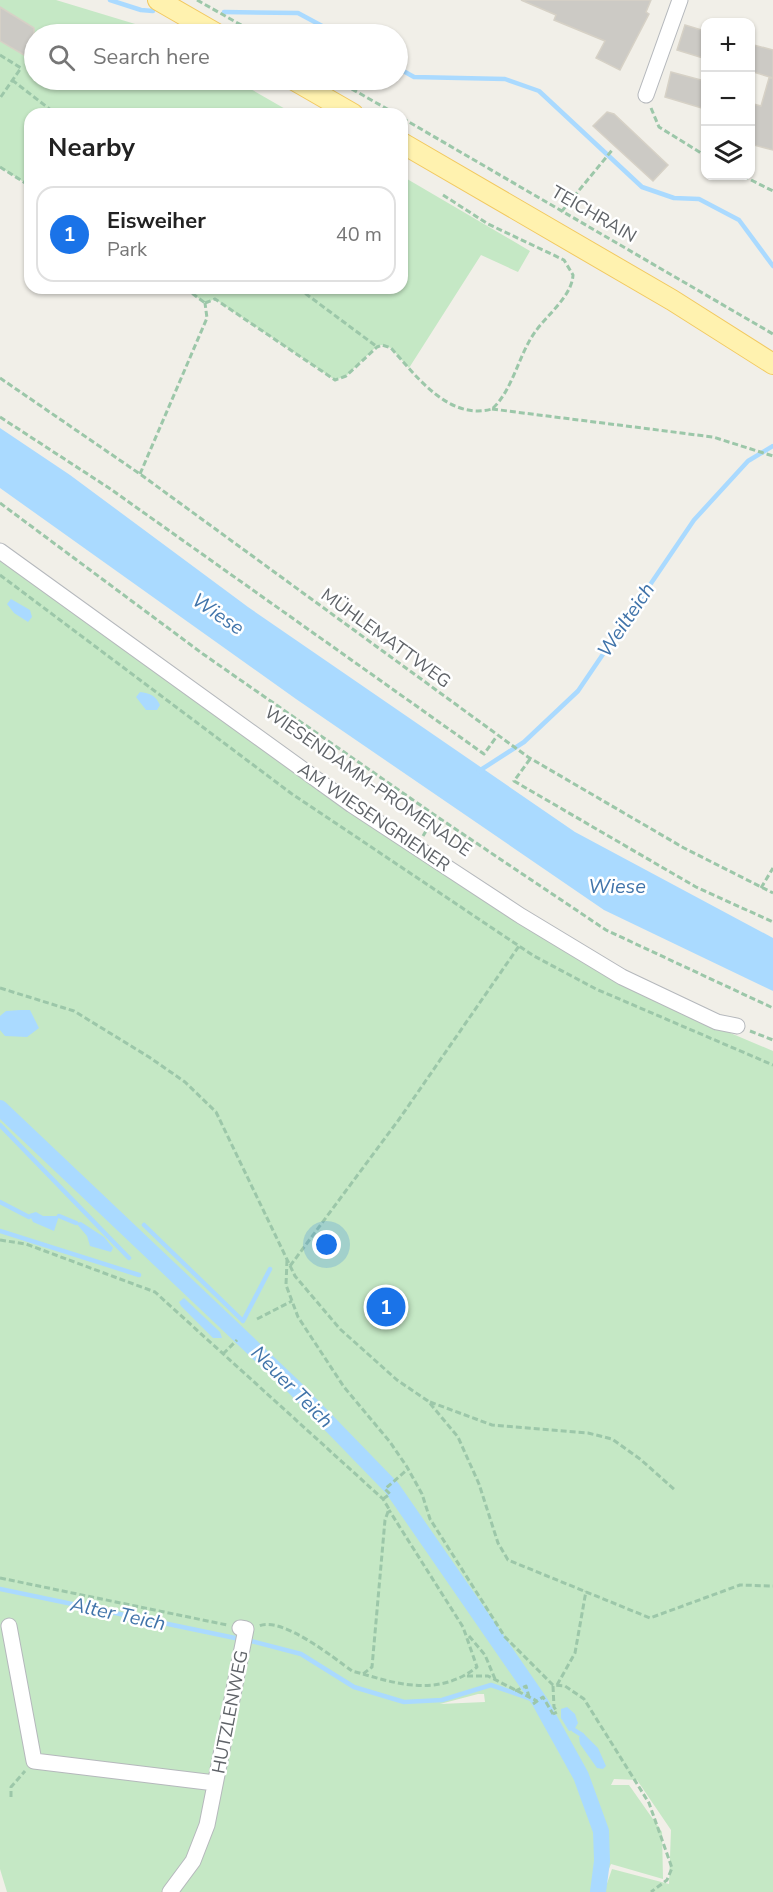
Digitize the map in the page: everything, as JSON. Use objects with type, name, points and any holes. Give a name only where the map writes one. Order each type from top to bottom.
[{"type":"main road","points":[[163,3],[192,9],[207,24]]},
{"type":"main road","points":[[311,90],[343,108]]},
{"type":"main road","points":[[408,146],[681,306],[773,364]]},
{"type":"street","points":[[646,95],[680,0]]},
{"type":"street","name":"AM WIESENGRIENER","points":[[0,550],[352,805],[521,916],[622,977],[717,1022],[737,1026]]},
{"type":"street","points":[[9,1626],[34,1761],[215,1784]]},
{"type":"street","name":"HUTZLENWEG","points":[[170,1892],[193,1861],[207,1825],[243,1628]]},
{"type":"path","points":[[192,9],[231,24]]},
{"type":"path","points":[[0,55],[21,68],[0,98]]},
{"type":"path","points":[[12,80],[24,89]]},
{"type":"path","points":[[25,90],[48,108]]},
{"type":"path","points":[[354,90],[385,108]]},
{"type":"path","points":[[646,95],[659,127],[701,153]]},
{"type":"path","name":"TEICHRAIN","points":[[408,122],[773,334]]},
{"type":"path","points":[[561,211],[613,149]]},
{"type":"path","points":[[0,166],[24,182]]},
{"type":"path","points":[[751,180],[773,191]]},
{"type":"path","points":[[443,195],[478,219],[564,260],[573,275],[570,288],[534,334],[505,393],[492,410]]},
{"type":"path","points":[[140,474],[207,318],[205,303],[193,294]]},
{"type":"path","points":[[306,294],[376,347]]},
{"type":"path","points":[[205,303],[215,299],[335,380],[346,376],[376,347],[382,345],[390,348],[437,395],[456,408],[475,412],[492,410],[713,437],[772,456]]},
{"type":"path","name":"MÜHLEMATTWEG","points":[[0,378],[140,474],[529,758],[674,842],[773,893]]},
{"type":"path","points":[[0,417],[109,488],[484,754],[497,736]]},
{"type":"path","points":[[0,503],[203,654],[436,816],[606,930],[773,1008]]},
{"type":"path","points":[[529,758],[514,781],[696,887],[773,922]]},
{"type":"path","points":[[422,837],[436,816]]},
{"type":"path","name":"WIESENDAMM-PROMENADE","points":[[413,831],[431,843]]},
{"type":"path","points":[[761,888],[773,868]]},
{"type":"path","points":[[290,1266],[400,1118],[519,946]]},
{"type":"path","points":[[0,988],[74,1011],[149,1057],[201,1097],[216,1112],[295,1276],[340,1329],[397,1380],[428,1401],[492,1425],[560,1430],[612,1439],[640,1459],[676,1491]]},
{"type":"path","points":[[737,1026],[773,1040]]},
{"type":"path","points":[[0,1240],[26,1244],[155,1292],[383,1499],[465,1632],[485,1655],[495,1680]]},
{"type":"path","points":[[287,1258],[286,1285],[298,1317],[321,1353],[408,1469],[422,1494],[430,1520],[486,1609],[505,1637],[555,1685],[565,1686],[584,1700],[649,1803],[672,1868],[667,1880],[651,1892]]},
{"type":"path","points":[[257,1318],[292,1301]]},
{"type":"path","points":[[223,1354],[237,1340]]},
{"type":"path","points":[[428,1401],[458,1437],[479,1484],[498,1543],[508,1560],[650,1618],[740,1584],[773,1586]]},
{"type":"path","points":[[383,1499],[390,1494],[386,1488],[408,1469]]},
{"type":"path","points":[[363,1674],[372,1667],[375,1656],[385,1520],[389,1509]]},
{"type":"path","name":"HUTZLENWEG","points":[[0,1578],[243,1628]]},
{"type":"path","points":[[533,1704],[543,1697],[554,1714],[557,1712],[554,1707],[555,1685],[575,1653],[586,1590]]},
{"type":"path","points":[[243,1628],[252,1629],[264,1624],[294,1631],[352,1671],[404,1686],[420,1687],[465,1676],[488,1676],[537,1701]]},
{"type":"path","points":[[465,1632],[477,1667],[465,1676]]},
{"type":"path","points":[[515,1691],[526,1686],[529,1697]]},
{"type":"path","points":[[11,1797],[11,1787],[34,1761]]},
{"type":"green space","points":[[0,0],[56,0],[135,24],[24,24],[24,90],[252,90],[284,108],[24,108],[24,182],[0,167]]},
{"type":"green space","points":[[408,180],[530,251],[518,272],[481,255],[409,368],[391,348],[382,345],[376,347],[346,376],[335,380],[215,299],[205,303],[193,294],[408,294]]},
{"type":"green space","points":[[0,558],[216,712],[676,1010],[773,1051],[773,1892],[604,1892],[612,1869],[669,1884],[671,1830],[637,1780],[614,1779],[611,1785],[629,1785],[662,1832],[663,1879],[611,1864],[599,1892],[7,1892],[0,1869]],"holes":[[[478,1694],[484,1694],[485,1702],[440,1704]]]},
{"type":"water","name":"Wiese","points":[[0,428],[70,475],[248,607],[575,832],[773,938],[773,991],[604,910],[296,699],[0,488]]},
{"type":"water","points":[[11,599],[30,610],[32,617],[28,622],[14,613],[7,604]]},
{"type":"water","points":[[140,692],[150,694],[157,699],[160,705],[157,710],[146,710],[136,697]]},
{"type":"water","points":[[30,1010],[39,1028],[27,1037],[5,1036],[0,1030],[0,1016],[6,1011]]},
{"type":"water","points":[[36,1212],[43,1216],[59,1216],[54,1231],[33,1222],[29,1214]]},
{"type":"water","points":[[81,1222],[104,1237],[113,1248],[111,1252],[90,1246],[87,1236],[76,1223]]},
{"type":"water","points":[[184,1298],[220,1332],[222,1338],[213,1338],[181,1306],[179,1302]]},
{"type":"water","points":[[567,1707],[575,1714],[578,1723],[574,1730],[569,1731],[561,1718],[561,1709]]},
{"type":"water","points":[[584,1734],[598,1748],[606,1766],[603,1769],[597,1768],[580,1744],[579,1737]]},
{"type":"building","points":[[521,0],[651,0],[646,12],[649,14],[620,70],[596,58],[605,41],[554,20],[556,15]]},
{"type":"building","points":[[0,7],[28,24],[24,24],[24,55],[0,41]]},
{"type":"building","points":[[685,25],[701,30],[701,57],[677,50]]},
{"type":"building","points":[[755,45],[773,50],[773,78],[755,73]]},
{"type":"building","points":[[671,72],[701,80],[701,108],[665,97]]},
{"type":"building","points":[[769,78],[773,78],[773,150],[755,145],[755,104],[761,106]]},
{"type":"building","points":[[607,112],[614,114],[668,165],[653,181],[593,126]]},
{"type":"waterway","points":[[110,0],[141,10],[153,11]]},
{"type":"waterway","points":[[224,12],[298,13],[318,24]]},
{"type":"waterway","points":[[408,74],[414,77],[505,79],[539,91],[642,187],[674,198],[699,199],[739,220],[773,266]]},
{"type":"waterway","name":"Weilteich","points":[[479,771],[524,742],[578,691],[694,520],[748,461],[773,446]]},
{"type":"waterway","name":"Neuer Teich","points":[[0,1108],[293,1386],[392,1488],[540,1702],[581,1776],[601,1831],[602,1861],[598,1892]]},
{"type":"waterway","points":[[0,1125],[129,1258]]},
{"type":"waterway","points":[[0,1202],[29,1217]]},
{"type":"waterway","points":[[59,1216],[76,1223]]},
{"type":"waterway","points":[[144,1225],[243,1321]]},
{"type":"waterway","points":[[0,1231],[139,1275]]},
{"type":"waterway","points":[[243,1321],[270,1269]]},
{"type":"waterway","name":"Alter Teich","points":[[0,1589],[235,1638]]},
{"type":"waterway","name":"Alter Teich","points":[[251,1641],[301,1654],[354,1687],[404,1702],[442,1700],[491,1685],[540,1702]]},
{"type":"waterway","points":[[574,1730],[582,1735]]},
{"type":"place","name":"Eisweiher","points":[[386,1307]]}]
